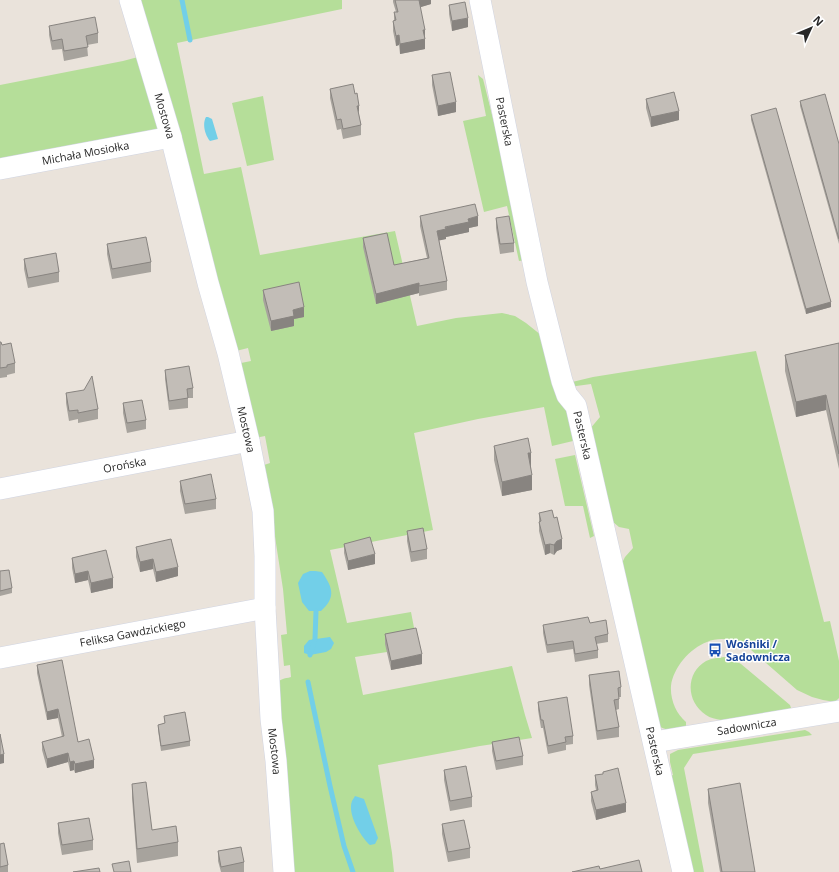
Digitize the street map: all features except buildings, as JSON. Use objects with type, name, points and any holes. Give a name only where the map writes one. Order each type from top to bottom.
[{"type":"street","name":"Mostowa","points":[[130,0],[170,137],[228,353],[249,441],[263,511],[265,608],[271,719],[276,761],[284,872]]},
{"type":"street","name":"Pasterska","points":[[480,0],[537,282],[562,381],[567,395],[576,406],[683,872]]},
{"type":"street","name":"Michała Mosiołka","points":[[0,169],[170,137]]},
{"type":"street","name":"Orońska","points":[[0,489],[249,441]]},
{"type":"street","name":"Feliksa Gawdzickiego","points":[[0,658],[265,608]]},
{"type":"street","name":"Sadownicza","points":[[654,742],[839,712]]},
{"type":"green space","points":[[139,0],[342,0],[342,9],[177,43],[204,174],[241,167],[260,255],[395,231],[417,326],[456,318],[502,313],[515,316],[541,335],[564,399],[573,441],[552,446],[544,407],[414,433],[433,530],[330,550],[347,623],[411,612],[416,638],[387,652],[355,657],[363,695],[512,666],[532,738],[378,765],[394,872],[292,872],[276,685],[281,680],[291,677],[290,665],[284,666],[281,635],[287,634],[283,589],[264,465],[270,463],[265,436],[255,438],[241,363],[251,361],[248,348],[236,351]]},
{"type":"green space","points":[[138,57],[158,129],[0,160],[0,85]]},
{"type":"green space","points":[[478,75],[483,79],[527,260],[519,261],[507,206],[484,212],[463,121],[486,116]]},
{"type":"green space","points":[[263,96],[274,160],[247,166],[232,103]]},
{"type":"green space","points":[[756,351],[824,622],[830,621],[839,661],[839,698],[835,702],[823,700],[797,690],[743,643],[716,639],[694,649],[683,660],[675,672],[671,686],[674,706],[682,719],[686,722],[686,726],[679,729],[664,729],[658,725],[621,565],[625,557],[633,548],[629,529],[619,527],[613,522],[589,430],[600,417],[591,384],[569,387],[568,383],[593,377]]},
{"type":"green space","points":[[575,455],[594,536],[590,538],[583,506],[565,506],[555,459]]},
{"type":"green space","points":[[724,657],[741,664],[790,705],[790,710],[721,720],[711,718],[706,715],[695,703],[692,695],[691,680],[699,666],[706,661]]},
{"type":"green space","points":[[805,730],[812,735],[693,754],[684,768],[704,872],[689,872],[668,777],[673,775],[670,754],[678,750]]},
{"type":"water","points":[[206,117],[212,119],[218,139],[210,141],[208,139],[204,126]]},
{"type":"water","points":[[310,571],[322,572],[329,583],[331,597],[321,611],[309,611],[302,602],[298,583],[303,574]]},
{"type":"water","points":[[330,637],[334,643],[331,649],[326,652],[310,655],[304,653],[304,646],[309,640]]},
{"type":"water","points":[[355,796],[364,799],[378,838],[375,844],[370,845],[363,837],[353,819],[351,806]]},
{"type":"waterway","points":[[182,0],[190,40]]},
{"type":"waterway","points":[[310,655],[315,639],[316,611]]},
{"type":"waterway","points":[[308,682],[344,846],[353,872]]},
{"type":"place","name":"Wośniki / Sadownicza","points":[[715,650]]}]
